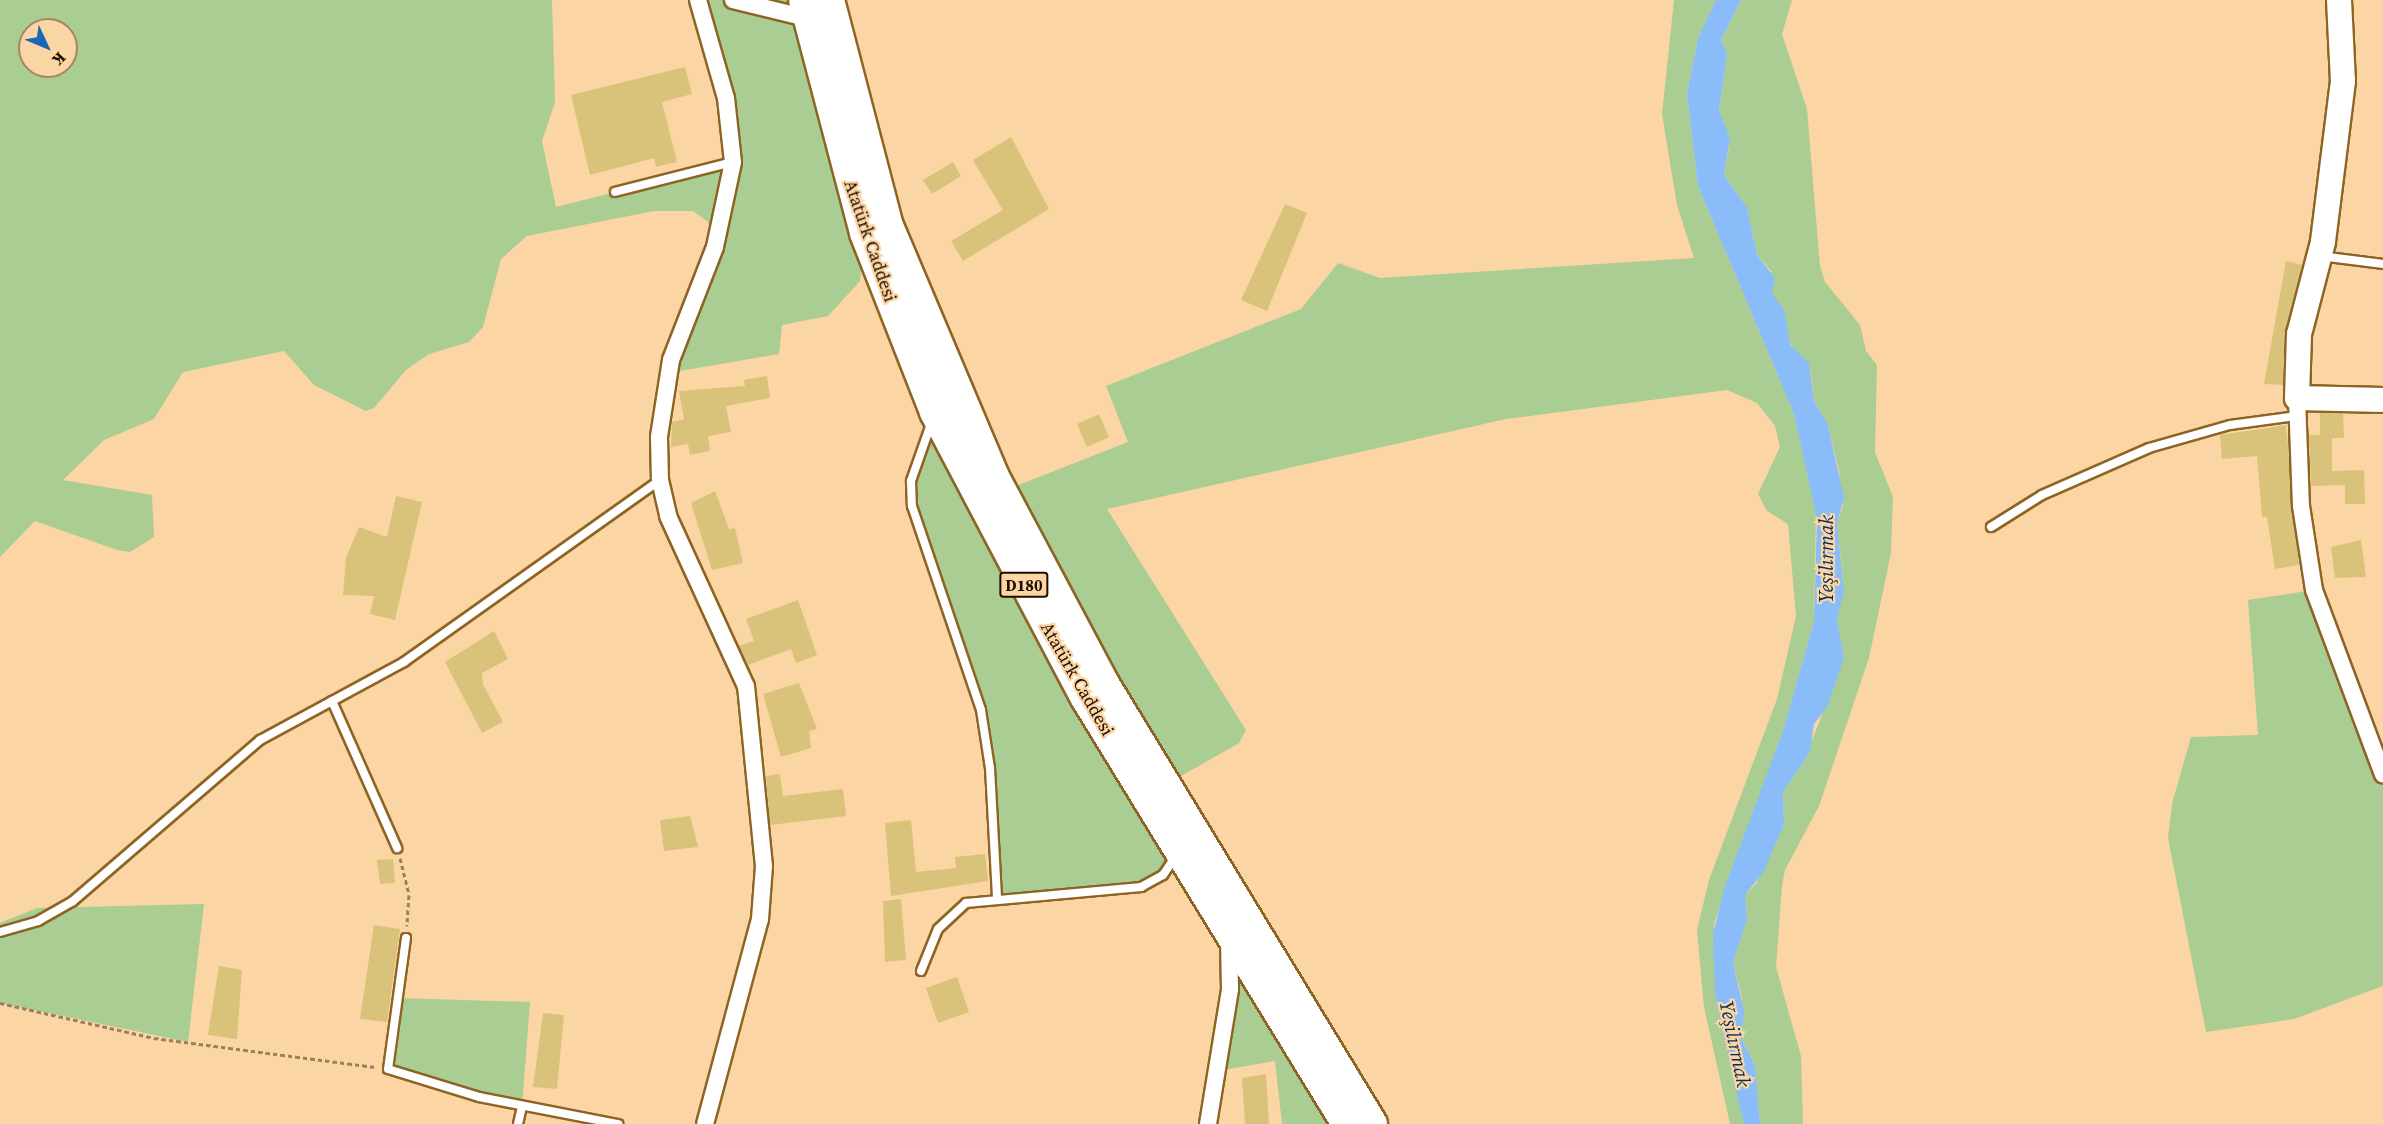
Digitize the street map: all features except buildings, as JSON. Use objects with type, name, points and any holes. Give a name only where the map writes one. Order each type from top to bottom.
[{"type":"highway","name":"Atatürk Caddesi","points":[[813,6],[865,233],[936,412],[1086,698],[1229,927],[1347,1124]]},
{"type":"highway","name":"Atatürk Caddesi","points":[[813,6],[888,226],[994,477],[1104,684],[1372,1124]]},
{"type":"street","points":[[698,0],[726,98],[733,162],[715,247],[671,360],[659,437],[660,480],[668,516],[746,686],[764,866],[760,919],[705,1124]]},
{"type":"street","points":[[734,0],[813,6]]},
{"type":"street","points":[[2340,0],[2343,81],[2320,256],[2299,334],[2297,407],[2301,506],[2314,590],[2383,775]]},
{"type":"street","points":[[2297,407],[2383,400]]},
{"type":"street","points":[[1208,1124],[1230,989],[1229,927]]},
{"type":"lane","points":[[615,192],[733,162]]},
{"type":"lane","points":[[2320,256],[2383,264]]},
{"type":"lane","points":[[1991,526],[2042,495],[2149,448],[2297,407]]},
{"type":"lane","points":[[936,412],[911,481],[912,506],[981,710],[990,768],[998,899]]},
{"type":"lane","points":[[0,932],[64,907],[260,740],[412,657],[660,480]]},
{"type":"lane","points":[[332,701],[397,848]]},
{"type":"lane","points":[[921,971],[930,942],[953,912],[966,903],[1141,887],[1163,875],[1180,848]]},
{"type":"lane","points":[[406,938],[388,1069],[522,1107],[618,1124]]},
{"type":"lane","points":[[518,1124],[522,1107]]},
{"type":"path","points":[[397,848],[409,895],[406,938]]},
{"type":"path","points":[[0,1003],[154,1038],[388,1069]]},
{"type":"green space","points":[[0,0],[552,0],[555,102],[542,141],[556,207],[733,162],[698,0],[804,0],[865,233],[860,281],[828,316],[782,325],[779,354],[668,373],[715,247],[708,222],[693,211],[654,211],[527,236],[501,259],[483,327],[469,342],[429,354],[406,370],[374,408],[366,411],[314,385],[284,351],[183,372],[154,419],[104,440],[63,480],[152,495],[154,537],[130,552],[117,550],[35,521],[0,557]]},
{"type":"green space","points":[[1674,0],[1716,0],[1698,38],[1687,94],[1698,186],[1794,414],[1816,511],[1814,621],[1783,731],[1714,924],[1715,994],[1744,1124],[1730,1124],[1704,1007],[1697,930],[1709,880],[1777,699],[1796,616],[1788,524],[1767,511],[1758,494],[1780,447],[1775,426],[1757,403],[1727,390],[1506,419],[1107,509],[1246,730],[1239,743],[1167,784],[1001,492],[1128,442],[1106,386],[1301,309],[1338,263],[1380,278],[1694,258],[1677,205],[1662,114]]},
{"type":"green space","points":[[1741,0],[1792,0],[1782,34],[1807,109],[1820,266],[1825,282],[1860,325],[1866,351],[1877,365],[1875,452],[1893,497],[1891,553],[1869,658],[1819,806],[1785,870],[1782,886],[1776,967],[1801,1056],[1803,1124],[1760,1124],[1755,1065],[1741,1038],[1742,998],[1733,962],[1747,920],[1745,895],[1756,884],[1784,824],[1783,792],[1813,738],[1844,658],[1837,619],[1843,580],[1837,523],[1843,505],[1839,471],[1828,425],[1814,401],[1811,374],[1787,338],[1784,310],[1772,293],[1771,271],[1757,255],[1747,207],[1724,175],[1729,147],[1719,111],[1727,54],[1721,40]]},
{"type":"green space","points":[[935,412],[1180,848],[1154,882],[997,899],[981,710],[912,506],[918,455]]},
{"type":"green space","points":[[2314,590],[2383,775],[2383,986],[2294,1019],[2206,1032],[2168,838],[2172,804],[2191,737],[2258,735],[2248,600]]},
{"type":"green space","points":[[204,904],[188,1042],[0,1003],[0,923],[37,908]]},
{"type":"green space","points":[[1229,927],[1347,1124],[1282,1124],[1275,1061],[1217,1071]]},
{"type":"green space","points":[[398,998],[530,1002],[522,1107],[388,1069]]},
{"type":"water","name":"Yeşilırmak","points":[[1716,0],[1741,0],[1721,40],[1727,54],[1719,111],[1730,138],[1724,175],[1747,207],[1757,255],[1775,278],[1772,293],[1784,310],[1790,344],[1809,363],[1814,401],[1828,425],[1844,498],[1837,523],[1844,592],[1837,619],[1844,658],[1827,707],[1814,724],[1810,752],[1783,792],[1784,824],[1763,873],[1745,895],[1747,920],[1733,962],[1744,1011],[1741,1038],[1755,1065],[1760,1124],[1744,1124],[1739,1104],[1715,994],[1713,934],[1724,889],[1783,731],[1814,621],[1817,519],[1794,414],[1698,186],[1687,94],[1698,38]]}]
